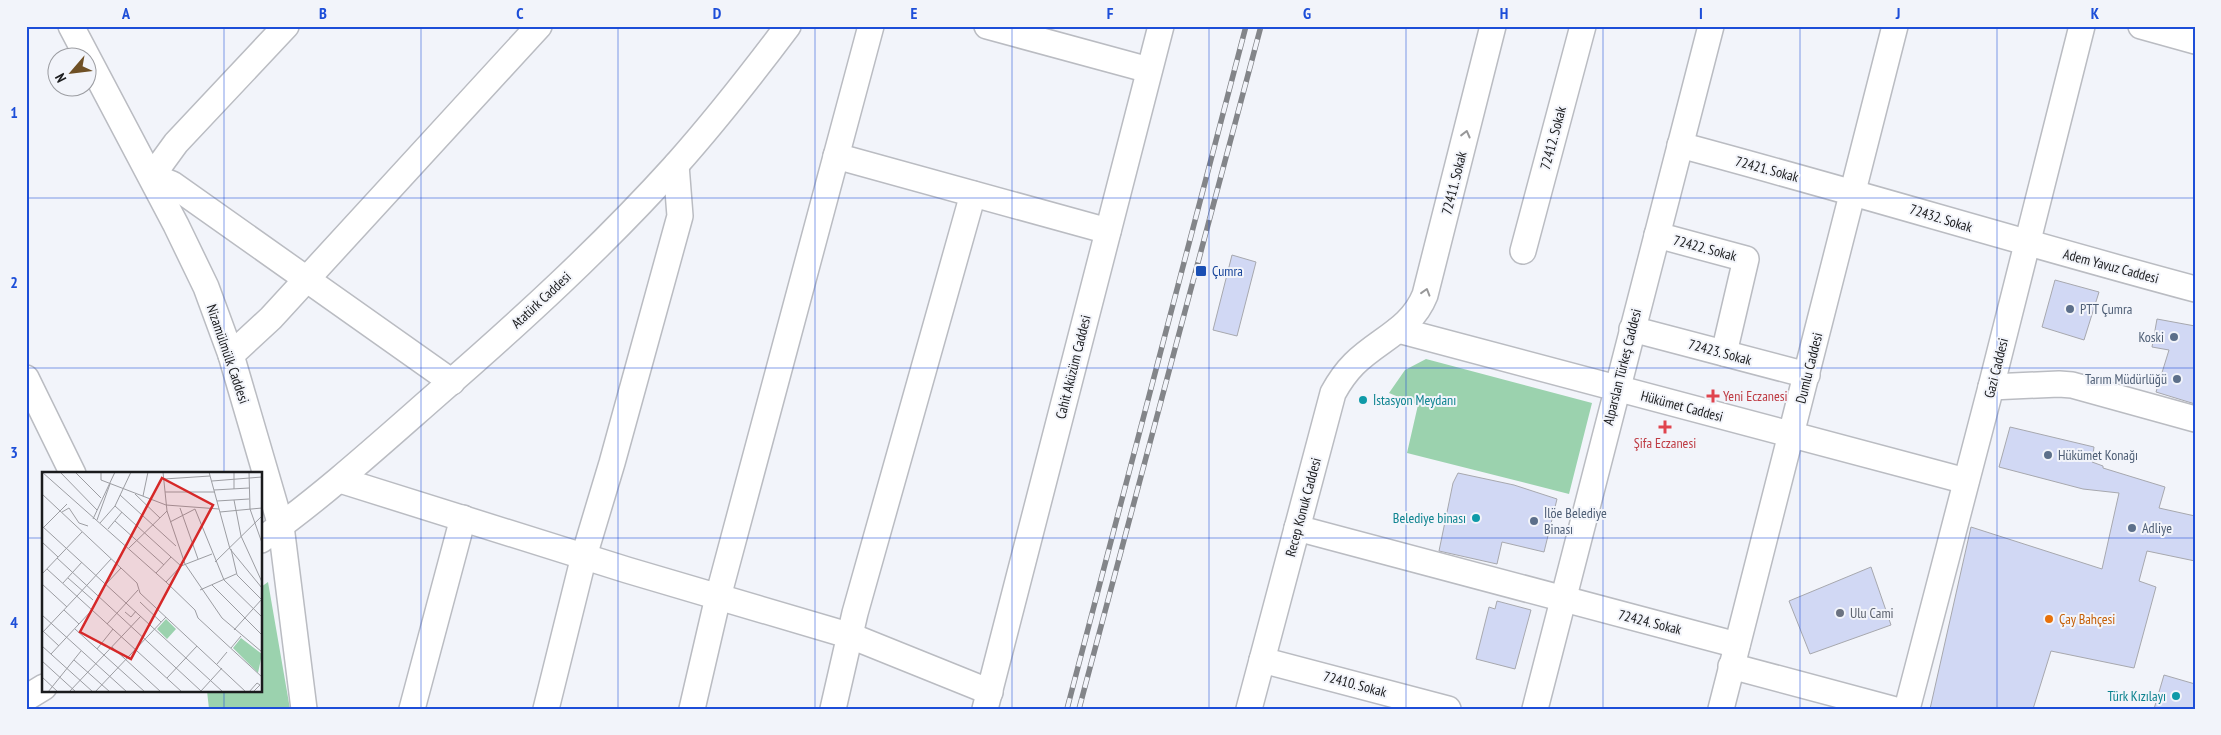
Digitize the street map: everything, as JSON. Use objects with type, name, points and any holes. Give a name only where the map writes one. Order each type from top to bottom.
[{"type":"street","name":"Nizamülmülk Caddesi","points":[[71,26],[152,176],[206,287],[231,355],[257,472]]},
{"type":"street","points":[[286,26],[176,143],[152,176],[172,184],[452,382]]},
{"type":"street","points":[[231,355],[271,318],[538,26]]},
{"type":"street","name":"Atatürk Caddesi","points":[[271,533],[340,480],[452,382],[607,238],[676,165],[788,26]]},
{"type":"street","points":[[692,709],[718,597],[871,26]]},
{"type":"street","points":[[987,26],[1149,70]]},
{"type":"street","name":"Cahit Aküzüm Caddesi","points":[[988,700],[1161,26]]},
{"type":"street","name":"72411. Sokak","points":[[1398,330],[1412,320],[1426,295],[1493,26]]},
{"type":"street","name":"72412. Sokak","points":[[1523,251],[1583,26]]},
{"type":"street","name":"Alparslan Türkeş Caddesi","points":[[1535,709],[1711,26]]},
{"type":"street","name":"Dumlu Caddesi","points":[[1721,709],[1895,26]]},
{"type":"street","name":"Gazi Caddesi","points":[[1907,709],[2028,244],[2082,26]]},
{"type":"street","points":[[2141,26],[2195,41]]},
{"type":"street","name":"72421. Sokak","points":[[1680,145],[1854,192]]},
{"type":"street","points":[[836,156],[1108,231]]},
{"type":"street","points":[[546,709],[584,556],[612,463],[680,216],[676,165]]},
{"type":"street","name":"72432. Sokak","points":[[1854,192],[2028,244]]},
{"type":"street","points":[[833,709],[855,613],[973,194]]},
{"type":"street","name":"72422. Sokak","points":[[1656,235],[1746,259],[1724,353]]},
{"type":"street","name":"Adem Yavuz Caddesi","points":[[2028,244],[2195,289]]},
{"type":"street","name":"72423. Sokak","points":[[1632,329],[1807,375]]},
{"type":"street","name":"Hükümet Caddesi","points":[[1398,330],[1966,481]]},
{"type":"street","name":"Recep Konuk Caddesi","points":[[1248,709],[1333,392],[1343,376],[1355,363],[1398,330]]},
{"type":"street","points":[[26,378],[72,472]]},
{"type":"street","points":[[1991,387],[2072,385],[2195,419]]},
{"type":"street","points":[[340,480],[718,597],[851,636],[988,700]]},
{"type":"street","name":"Nizamülmülk Caddesi","points":[[262,493],[304,709]]},
{"type":"street","points":[[412,709],[463,518]]},
{"type":"street","name":"72424. Sokak","points":[[1297,528],[1563,600],[1892,709]]},
{"type":"street","name":"72410. Sokak","points":[[1262,660],[1448,709]]},
{"type":"street","points":[[26,698],[42,688]]},
{"type":"green space","points":[[1426,359],[1592,403],[1569,494],[1407,453],[1418,405],[1389,393],[1405,370]]},
{"type":"green space","points":[[268,582],[290,709],[209,709],[207,692],[262,692],[262,586]]},
{"type":"building","name":"Çumra","points":[[1232,255],[1256,262],[1237,336],[1213,330]]},
{"type":"building","name":"PTT Çumra","points":[[2055,280],[2099,292],[2084,340],[2042,327]]},
{"type":"building","points":[[2157,319],[2195,326],[2195,404],[2156,392],[2169,350],[2152,347]]},
{"type":"building","name":"Çay Bahçesi","points":[[2010,427],[2094,447],[2092,462],[2103,466],[2103,468],[2165,487],[2159,508],[2195,516],[2195,561],[2147,551],[2139,581],[2156,587],[2134,668],[2051,651],[2033,709],[1930,709],[1971,527],[2102,569],[2119,493],[2083,489],[1999,467]]},
{"type":"building","name":"Belediye binası","points":[[1458,473],[1514,485],[1557,499],[1544,552],[1502,542],[1497,564],[1439,551],[1453,483]]},
{"type":"building","name":"Ulu Cami","points":[[1871,567],[1891,625],[1810,654],[1789,601]]},
{"type":"building","points":[[1497,601],[1531,610],[1515,669],[1476,659],[1489,607],[1495,609]]},
{"type":"building","name":"Türk Kızılayı","points":[[2164,675],[2195,684],[2195,709],[2154,709]]},
{"type":"railway","points":[[1067,709],[1246,26]]},
{"type":"railway","points":[[1079,709],[1261,26]]},
{"type":"place","name":"Çumra","points":[[1201,271]]},
{"type":"place","name":"PTT Çumra","points":[[2070,309]]},
{"type":"place","name":"Koski","points":[[2174,337]]},
{"type":"place","name":"Tarım Müdürlüğü","points":[[2177,379]]},
{"type":"place","name":"Yeni Eczanesi","points":[[1713,396]]},
{"type":"place","name":"İstasyon Meydanı","points":[[1363,400]]},
{"type":"place","name":"Şifa Eczanesi","points":[[1665,427]]},
{"type":"place","name":"Hükümet Konağı","points":[[2048,455]]},
{"type":"place","name":"Belediye binası","points":[[1476,518]]},
{"type":"place","name":"İlöe Belediye Binası","points":[[1534,521]]},
{"type":"place","name":"Adliye","points":[[2132,528]]},
{"type":"place","name":"Ulu Cami","points":[[1840,613]]},
{"type":"place","name":"Çay Bahçesi","points":[[2049,619]]},
{"type":"place","name":"Türk Kızılayı","points":[[2176,696]]}]
